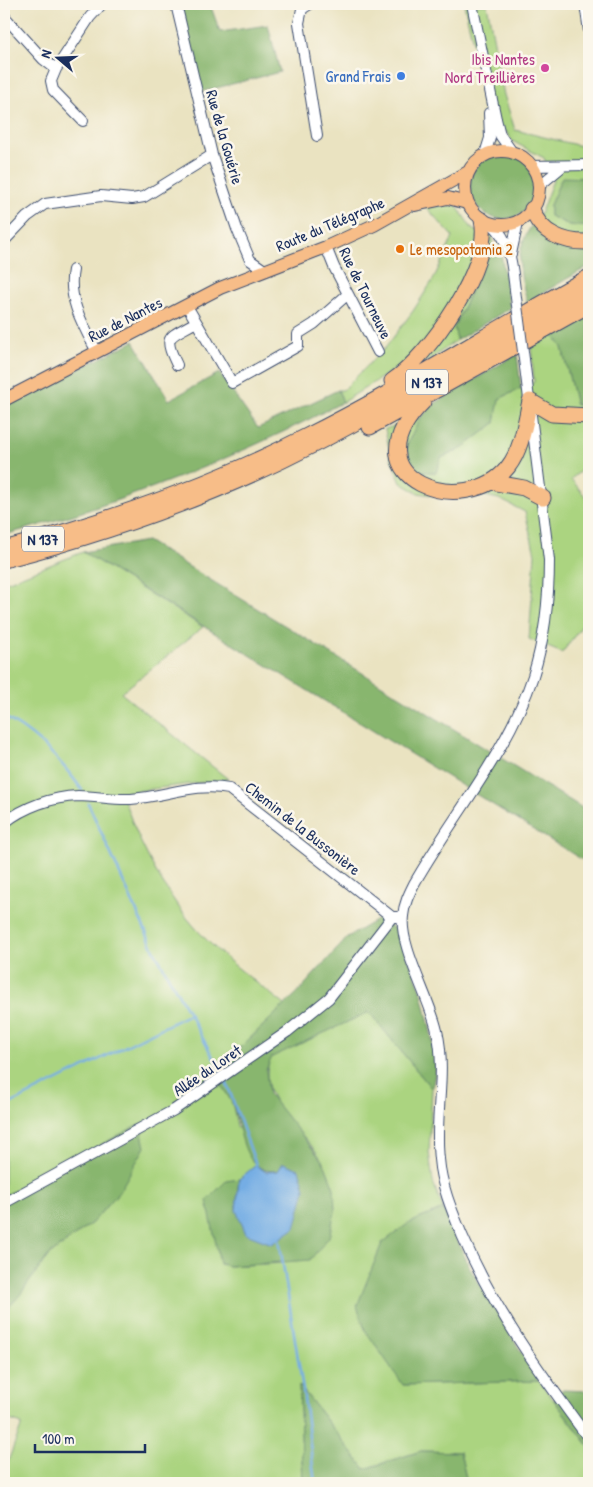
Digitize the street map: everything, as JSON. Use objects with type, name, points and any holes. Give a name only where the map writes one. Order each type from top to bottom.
[{"type":"highway","points":[[532,210],[538,221],[553,234],[573,241],[589,242]]},
{"type":"highway","points":[[330,424],[337,414],[398,377],[437,336],[456,305],[474,269],[487,223]]},
{"type":"highway","name":"N 137","points":[[4,549],[93,524],[159,501],[239,469],[330,424],[589,277]]},
{"type":"highway","name":"N 137","points":[[4,560],[132,522],[262,470],[367,417],[589,289]]},
{"type":"highway","points":[[262,470],[275,471],[318,453],[451,383],[589,299]]},
{"type":"highway","points":[[502,353],[589,305]]},
{"type":"highway","points":[[451,383],[423,402],[408,419],[398,441],[398,457],[405,472],[422,486],[467,489],[491,482],[503,472],[514,458],[525,426],[530,402],[552,414],[589,416]]},
{"type":"highway","points":[[491,482],[524,488],[542,498]]},
{"type":"main road","points":[[512,152],[525,159],[531,166],[539,186],[539,195],[532,210],[518,222],[501,226],[487,223],[467,203],[464,186],[468,172],[476,160],[485,154],[512,152]]},
{"type":"main road","name":"Route du Télégraphe","points":[[263,269],[326,247],[408,207],[468,172]]},
{"type":"main road","name":"Route du Télégraphe","points":[[408,207],[448,198],[467,203]]},
{"type":"main road","name":"Rue de Nantes","points":[[4,400],[220,288],[263,269]]},
{"type":"street","points":[[82,120],[53,90],[52,81],[56,69],[90,17],[102,4]]},
{"type":"street","name":"Rue de la Gouérie","points":[[176,4],[212,155],[247,252],[254,264],[263,269]]},
{"type":"street","points":[[310,4],[302,10],[299,22],[317,136]]},
{"type":"street","points":[[471,4],[500,134],[512,152]]},
{"type":"street","points":[[471,4],[490,121],[490,138],[485,154]]},
{"type":"street","points":[[585,4],[589,31]]},
{"type":"street","points":[[4,16],[42,59],[56,69]]},
{"type":"street","points":[[4,241],[28,217],[45,204],[101,196],[132,199],[144,197],[212,155]]},
{"type":"street","points":[[531,166],[589,165]]},
{"type":"street","points":[[539,186],[563,166]]},
{"type":"street","points":[[518,222],[513,238],[511,257],[549,560],[549,591],[542,642],[532,678],[505,738],[483,776],[426,862],[397,917],[438,1033],[441,1077],[437,1122],[438,1160],[455,1219],[473,1261],[503,1316],[545,1380],[589,1439]]},
{"type":"street","points":[[487,223],[505,241],[511,257]]},
{"type":"street","name":"Rue de Tourneuve","points":[[326,247],[334,267],[378,352]]},
{"type":"street","points":[[73,270],[70,282],[76,308],[97,352]]},
{"type":"street","points":[[186,306],[232,383],[298,346],[298,334],[314,324],[348,294]]},
{"type":"street","points":[[177,365],[167,346],[168,341],[171,336],[196,322]]},
{"type":"street","name":"Chemin de la Bussonière","points":[[4,822],[40,803],[76,796],[132,799],[186,789],[218,786],[229,789],[397,917]]},
{"type":"street","name":"Allée du Loret","points":[[4,1203],[174,1110],[287,1032],[330,998],[397,917]]},
{"type":"green space","points":[[180,4],[210,4],[220,32],[268,25],[280,72],[200,92]]},
{"type":"green space","points":[[464,4],[487,4],[504,95],[515,130],[589,148],[589,178],[562,178],[550,205],[550,216],[569,225],[589,227],[589,248],[544,237],[532,225],[541,212],[553,180],[544,158],[512,141],[506,131],[484,133],[485,118],[482,86]]},
{"type":"green space","points":[[503,153],[515,156],[526,163],[533,174],[536,186],[533,198],[526,209],[515,216],[503,219],[491,216],[480,209],[473,198],[470,186],[473,174],[480,163],[491,156]]},
{"type":"green space","points":[[562,177],[589,178],[589,227],[569,225],[550,216],[550,205]]},
{"type":"green space","points":[[456,205],[473,230],[493,236],[492,247],[454,326],[457,340],[422,365],[405,363],[343,402],[338,390],[343,390],[386,347],[433,280],[453,237],[426,207]]},
{"type":"green space","points":[[532,225],[544,237],[589,248],[589,266],[527,302],[520,272],[520,253],[522,244]]},
{"type":"green space","points":[[492,247],[501,253],[510,308],[457,340],[454,327]]},
{"type":"green space","points":[[589,317],[589,406],[576,405],[562,347],[553,335]]},
{"type":"green space","points":[[553,335],[562,347],[576,405],[589,406],[589,464],[571,479],[589,501],[589,616],[562,653],[529,639],[535,554],[525,512],[499,499],[485,496],[456,499],[418,493],[401,483],[391,459],[385,429],[421,417],[441,458],[461,449],[495,423],[499,399],[534,382],[531,346]]},
{"type":"green space","points":[[134,341],[169,400],[219,373],[258,428],[338,390],[343,402],[303,423],[220,461],[177,478],[91,509],[4,535],[4,407]]},
{"type":"green space","points":[[517,354],[521,388],[499,399],[495,423],[461,449],[441,458],[436,473],[412,470],[406,446],[421,417],[434,404]]},
{"type":"green space","points":[[147,541],[589,812],[589,864],[83,552]]},
{"type":"green space","points":[[83,552],[203,627],[121,693],[228,779],[122,793],[141,843],[157,874],[176,904],[209,942],[246,975],[285,1005],[242,1046],[210,1068],[232,1102],[237,1126],[266,1172],[220,1264],[229,1266],[284,1263],[335,1212],[332,1187],[324,1164],[316,1151],[275,1101],[269,1087],[267,1073],[271,1057],[369,1012],[432,1089],[429,1152],[433,1182],[443,1209],[409,1223],[403,1385],[539,1381],[589,1446],[589,1483],[467,1483],[460,1452],[421,1451],[365,1469],[299,1385],[303,1483],[4,1483],[4,1472],[22,1424],[4,1418],[4,1312],[19,1296],[48,1256],[93,1222],[140,1124],[4,1196],[4,583]]},
{"type":"green space","points":[[380,918],[396,930],[421,989],[431,1033],[436,1069],[432,1089],[369,1012],[272,1057],[266,1070],[269,1094],[324,1163],[334,1188],[335,1212],[329,1237],[310,1260],[229,1266],[220,1264],[207,1200],[226,1181],[239,1179],[236,1210],[278,1171],[265,1170],[256,1165],[249,1157],[231,1101],[210,1068],[242,1046],[297,993],[348,937]]},
{"type":"green space","points":[[140,1124],[145,1147],[119,1192],[93,1222],[48,1256],[19,1296],[4,1312],[4,1196]]},
{"type":"green space","points":[[443,1209],[471,1270],[539,1381],[403,1385],[365,1330],[357,1306],[382,1243],[409,1223]]},
{"type":"green space","points":[[299,1385],[365,1469],[421,1451],[460,1452],[467,1483],[303,1483]]},
{"type":"green space","points":[[562,1390],[589,1391],[589,1446],[554,1400]]},
{"type":"water","points":[[283,1163],[299,1169],[305,1189],[295,1228],[272,1244],[246,1234],[236,1210],[239,1179],[256,1165],[266,1172],[278,1171]]},
{"type":"waterway","points":[[4,717],[27,731],[47,749],[82,790]]},
{"type":"waterway","points":[[88,803],[155,952],[222,1073]]},
{"type":"waterway","points":[[4,1107],[190,1014]]},
{"type":"waterway","points":[[226,1081],[256,1165]]},
{"type":"waterway","points":[[279,1239],[303,1390],[315,1483]]},
{"type":"place","name":"Ibis Nantes Nord Treillières","points":[[545,68]]},
{"type":"place","name":"Grand Frais","points":[[401,76]]},
{"type":"place","name":"Le mesopotamia 2","points":[[400,249]]}]
